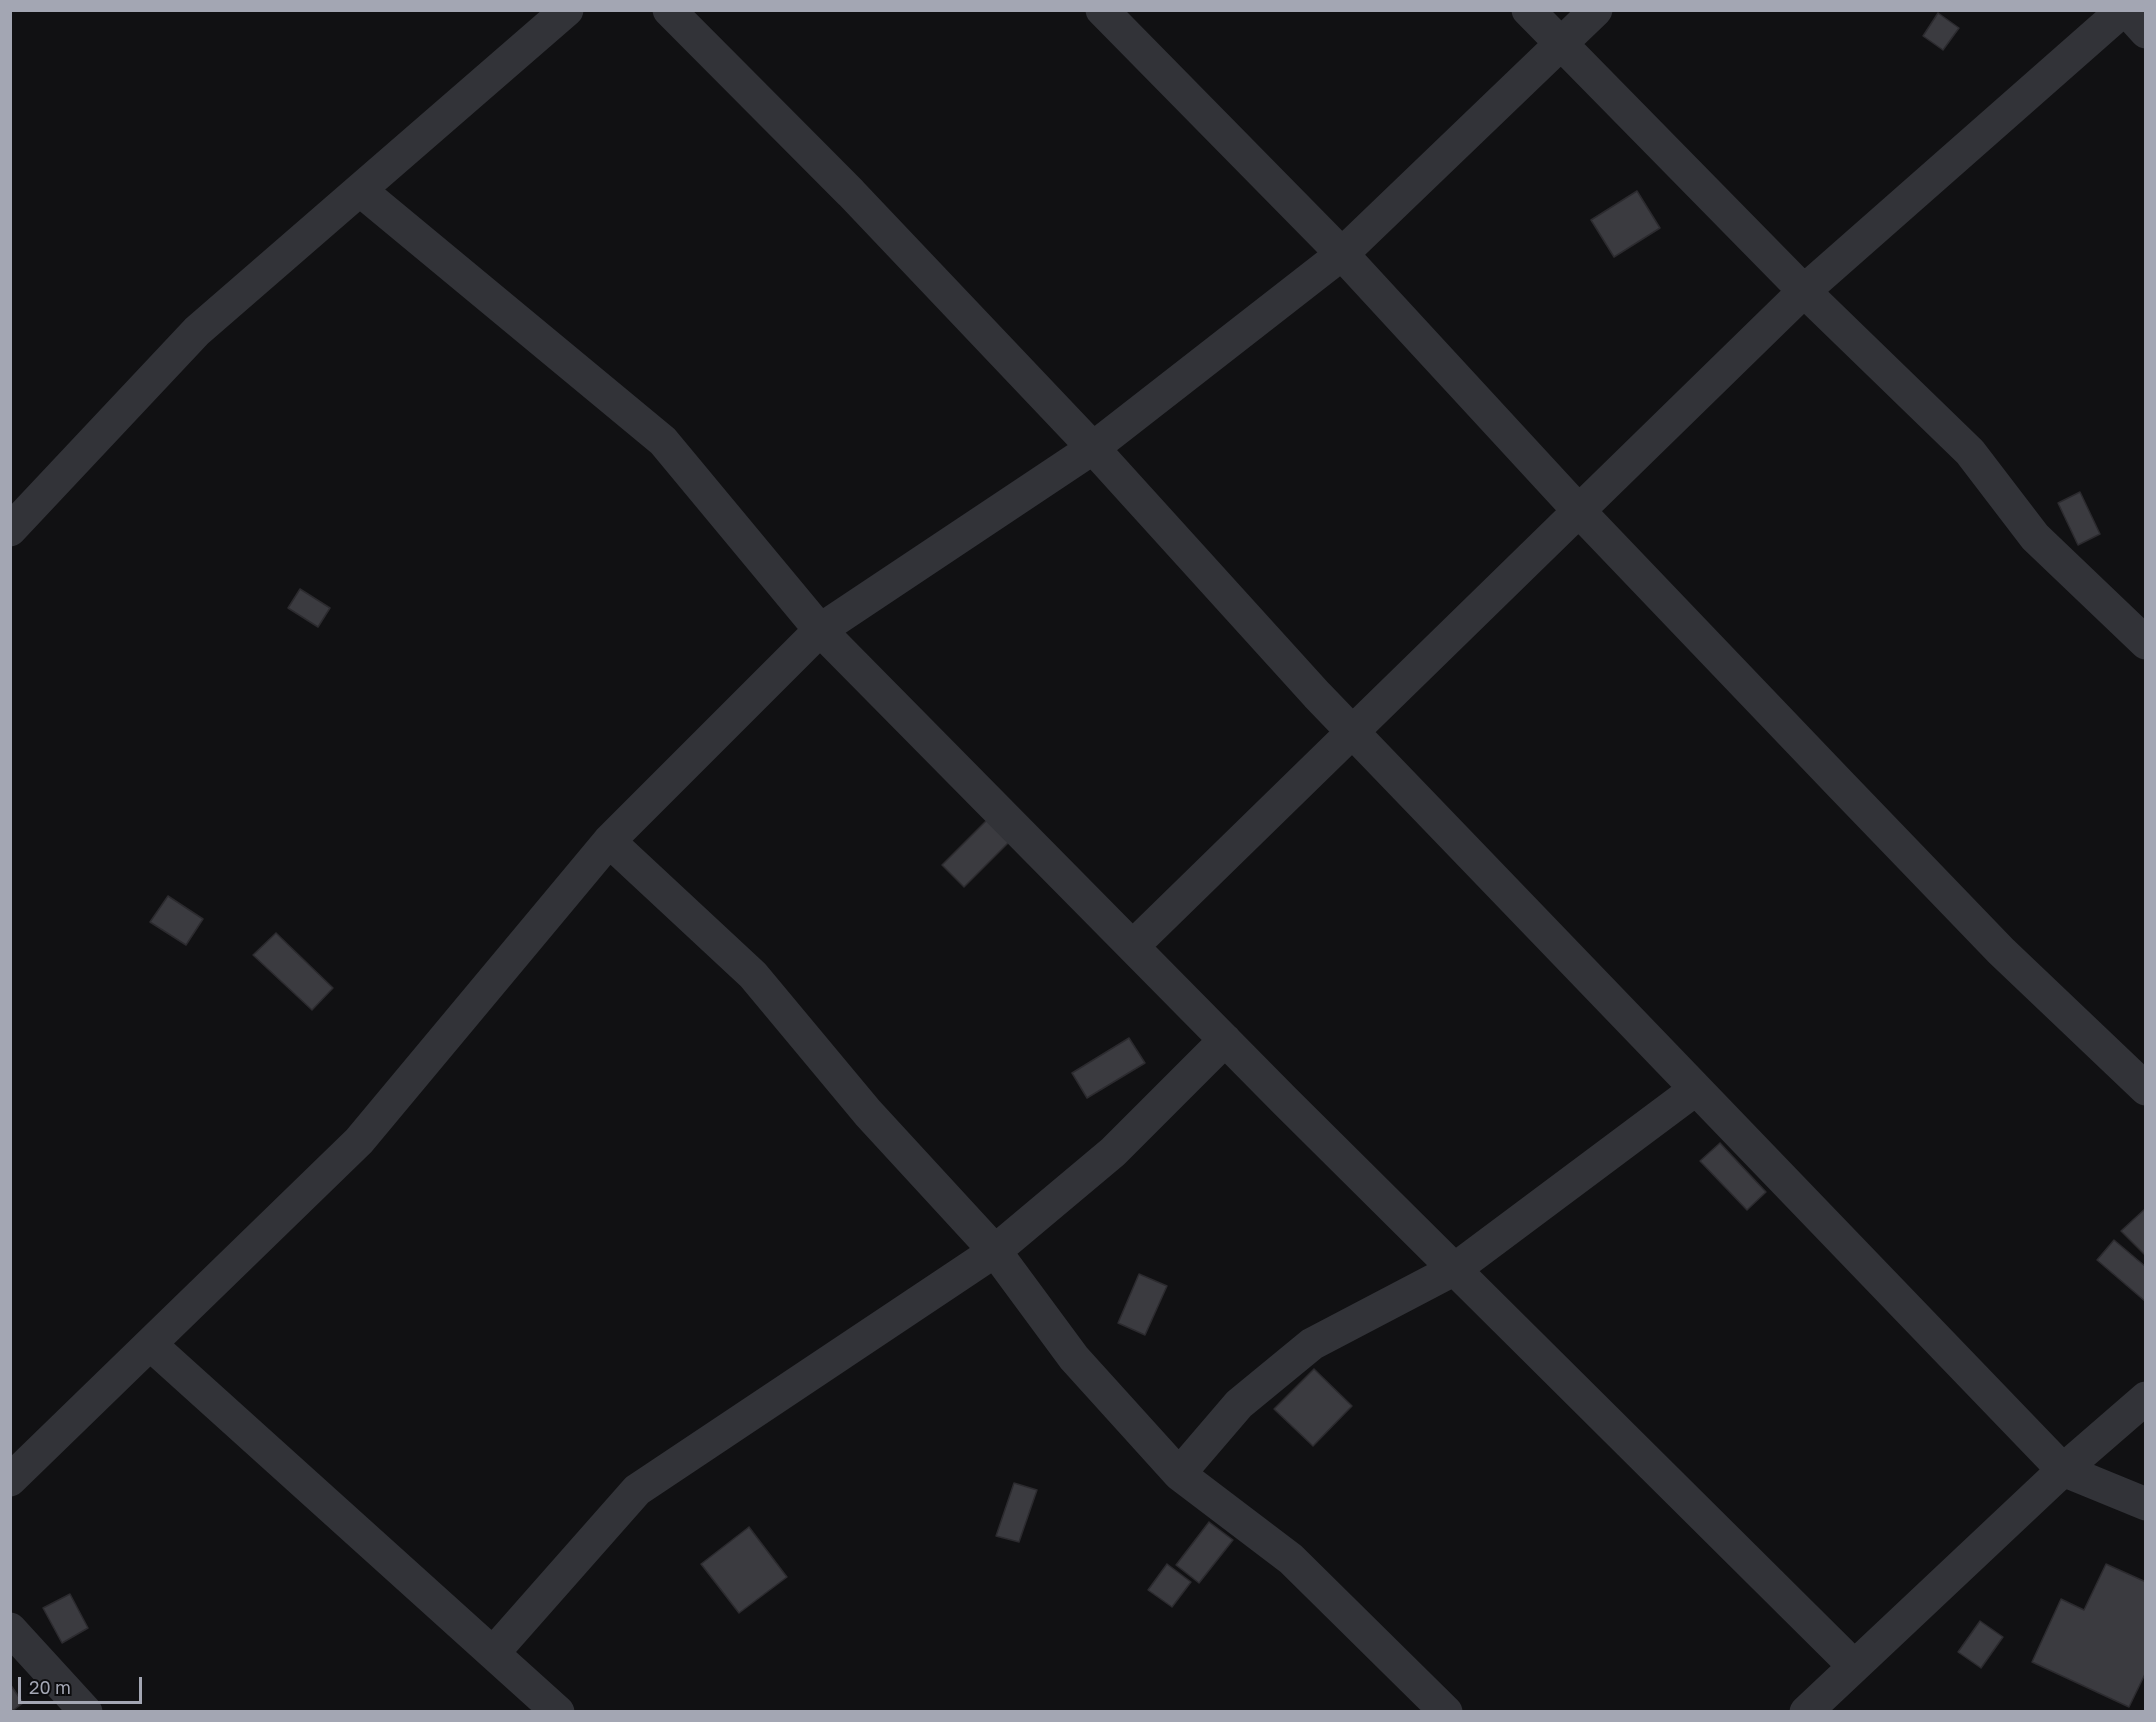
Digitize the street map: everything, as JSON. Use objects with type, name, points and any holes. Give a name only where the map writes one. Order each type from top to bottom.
[{"type":"street","points":[[10,530],[198,331],[567,10]]},
{"type":"street","points":[[669,10],[851,193],[1093,448],[1354,733],[2063,1470],[2145,1504]]},
{"type":"street","points":[[1102,10],[1342,254],[1579,511],[1985,934],[2145,1089]]},
{"type":"street","points":[[1528,10],[1804,291],[1970,452],[2035,537],[2145,643]]},
{"type":"street","points":[[10,1480],[359,1141],[609,841],[820,630],[1093,448],[1342,254],[1596,10]]},
{"type":"street","points":[[1133,946],[1354,733],[1804,291],[2124,10],[2145,32]]},
{"type":"street","points":[[360,190],[663,441],[820,630],[1225,1040],[1854,1666]]},
{"type":"street","points":[[609,841],[753,975],[868,1113],[995,1251],[1074,1358],[1179,1474],[1291,1559],[1446,1712]]},
{"type":"street","points":[[494,1652],[637,1490],[995,1251],[1113,1152],[1225,1040]]},
{"type":"street","points":[[1179,1474],[1239,1404],[1312,1344],[1455,1269],[1696,1089]]},
{"type":"street","points":[[150,1344],[558,1712]]},
{"type":"street","points":[[1806,1712],[2063,1470],[2145,1398]]},
{"type":"street","points":[[10,1629],[86,1712]]},
{"type":"building","points":[[1938,13],[1959,28],[1943,50],[1923,36]]},
{"type":"building","points":[[1637,191],[1660,228],[1614,257],[1591,220]]},
{"type":"building","points":[[2080,492],[2100,534],[2078,545],[2058,503]]},
{"type":"building","points":[[300,589],[330,608],[318,627],[288,608]]},
{"type":"building","points":[[988,819],[1010,841],[964,887],[942,865]]},
{"type":"building","points":[[168,896],[203,919],[186,945],[150,922]]},
{"type":"building","points":[[276,933],[333,988],[312,1010],[253,955]]},
{"type":"building","points":[[1129,1038],[1145,1063],[1087,1098],[1072,1073]]},
{"type":"building","points":[[1720,1143],[1766,1192],[1747,1210],[1700,1161]]},
{"type":"building","points":[[2146,1208],[2146,1256],[2121,1231]]},
{"type":"building","points":[[2114,1240],[2146,1267],[2146,1302],[2097,1260]]},
{"type":"building","points":[[1139,1274],[1167,1286],[1145,1335],[1118,1323]]},
{"type":"building","points":[[1314,1369],[1352,1406],[1313,1446],[1274,1409]]},
{"type":"building","points":[[1014,1483],[1037,1490],[1019,1542],[996,1536]]},
{"type":"building","points":[[1209,1522],[1233,1540],[1199,1583],[1176,1565]]},
{"type":"building","points":[[749,1527],[787,1577],[739,1613],[701,1564]]},
{"type":"building","points":[[1167,1564],[1191,1582],[1172,1607],[1148,1590]]},
{"type":"building","points":[[2106,1564],[2146,1582],[2146,1672],[2129,1707],[2032,1662],[2061,1599],[2084,1610]]},
{"type":"building","points":[[70,1594],[88,1628],[62,1643],[43,1608]]},
{"type":"building","points":[[1980,1621],[2003,1637],[1981,1668],[1958,1652]]},
{"type":"building","points":[[10,1684],[23,1703],[11,1712],[10,1712]]}]
